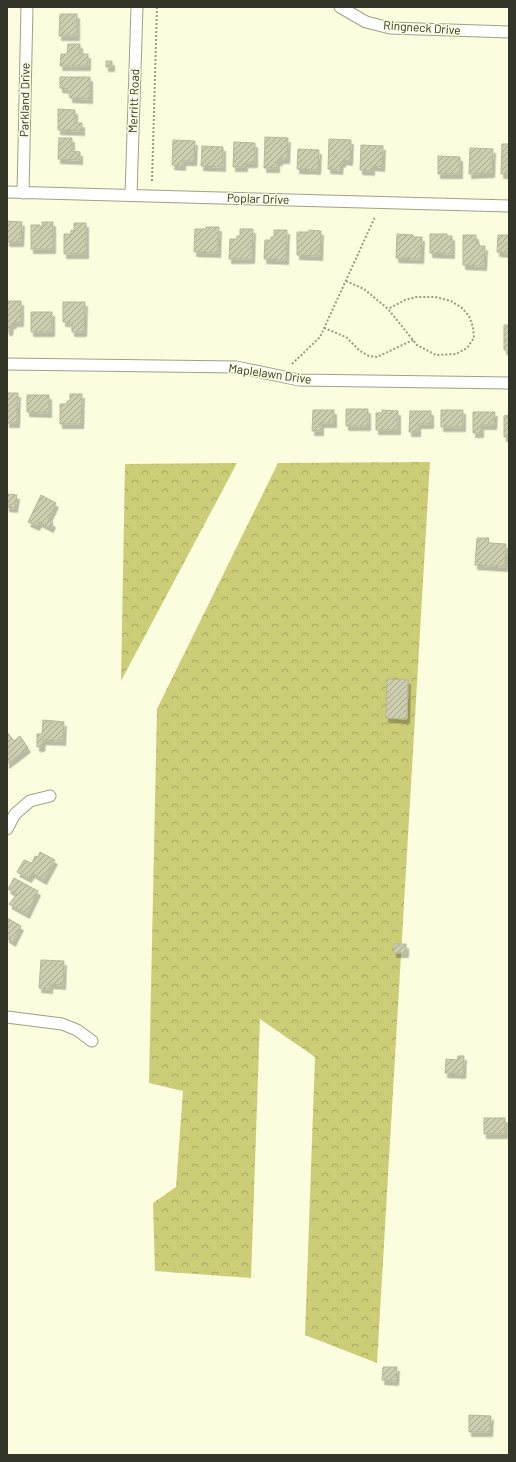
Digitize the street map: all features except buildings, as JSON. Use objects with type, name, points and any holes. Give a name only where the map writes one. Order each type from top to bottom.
[{"type":"street","name":"Parkland Drive","points":[[23,193],[27,7]]},
{"type":"street","name":"Merritt Road","points":[[132,195],[137,7]]},
{"type":"street","name":"Ringneck Drive","points":[[340,7],[366,22],[390,28],[509,32]]},
{"type":"street","name":"Poplar Drive","points":[[7,192],[509,206]]},
{"type":"street","name":"Maplelawn Drive","points":[[7,364],[236,367],[299,380],[509,383]]},
{"type":"street","points":[[7,829],[15,814],[30,801],[50,796]]},
{"type":"street","points":[[7,1017],[62,1024],[77,1030],[92,1041]]},
{"type":"path","points":[[152,181],[158,7]]},
{"type":"path","points":[[292,364],[320,337],[375,217]]},
{"type":"path","points":[[346,281],[364,289],[388,309],[417,344],[436,355],[456,354],[467,348],[474,338],[473,327],[469,316],[462,308],[451,301],[435,297],[416,296],[388,309]]},
{"type":"path","points":[[324,328],[346,338],[360,351],[369,356],[376,357],[413,340]]},
{"type":"green space","points":[[430,462],[377,1363],[305,1335],[315,1057],[260,1019],[251,1278],[155,1271],[153,1203],[176,1187],[183,1091],[149,1083],[157,709],[278,463]]},
{"type":"green space","points":[[237,463],[121,681],[125,464]]}]
